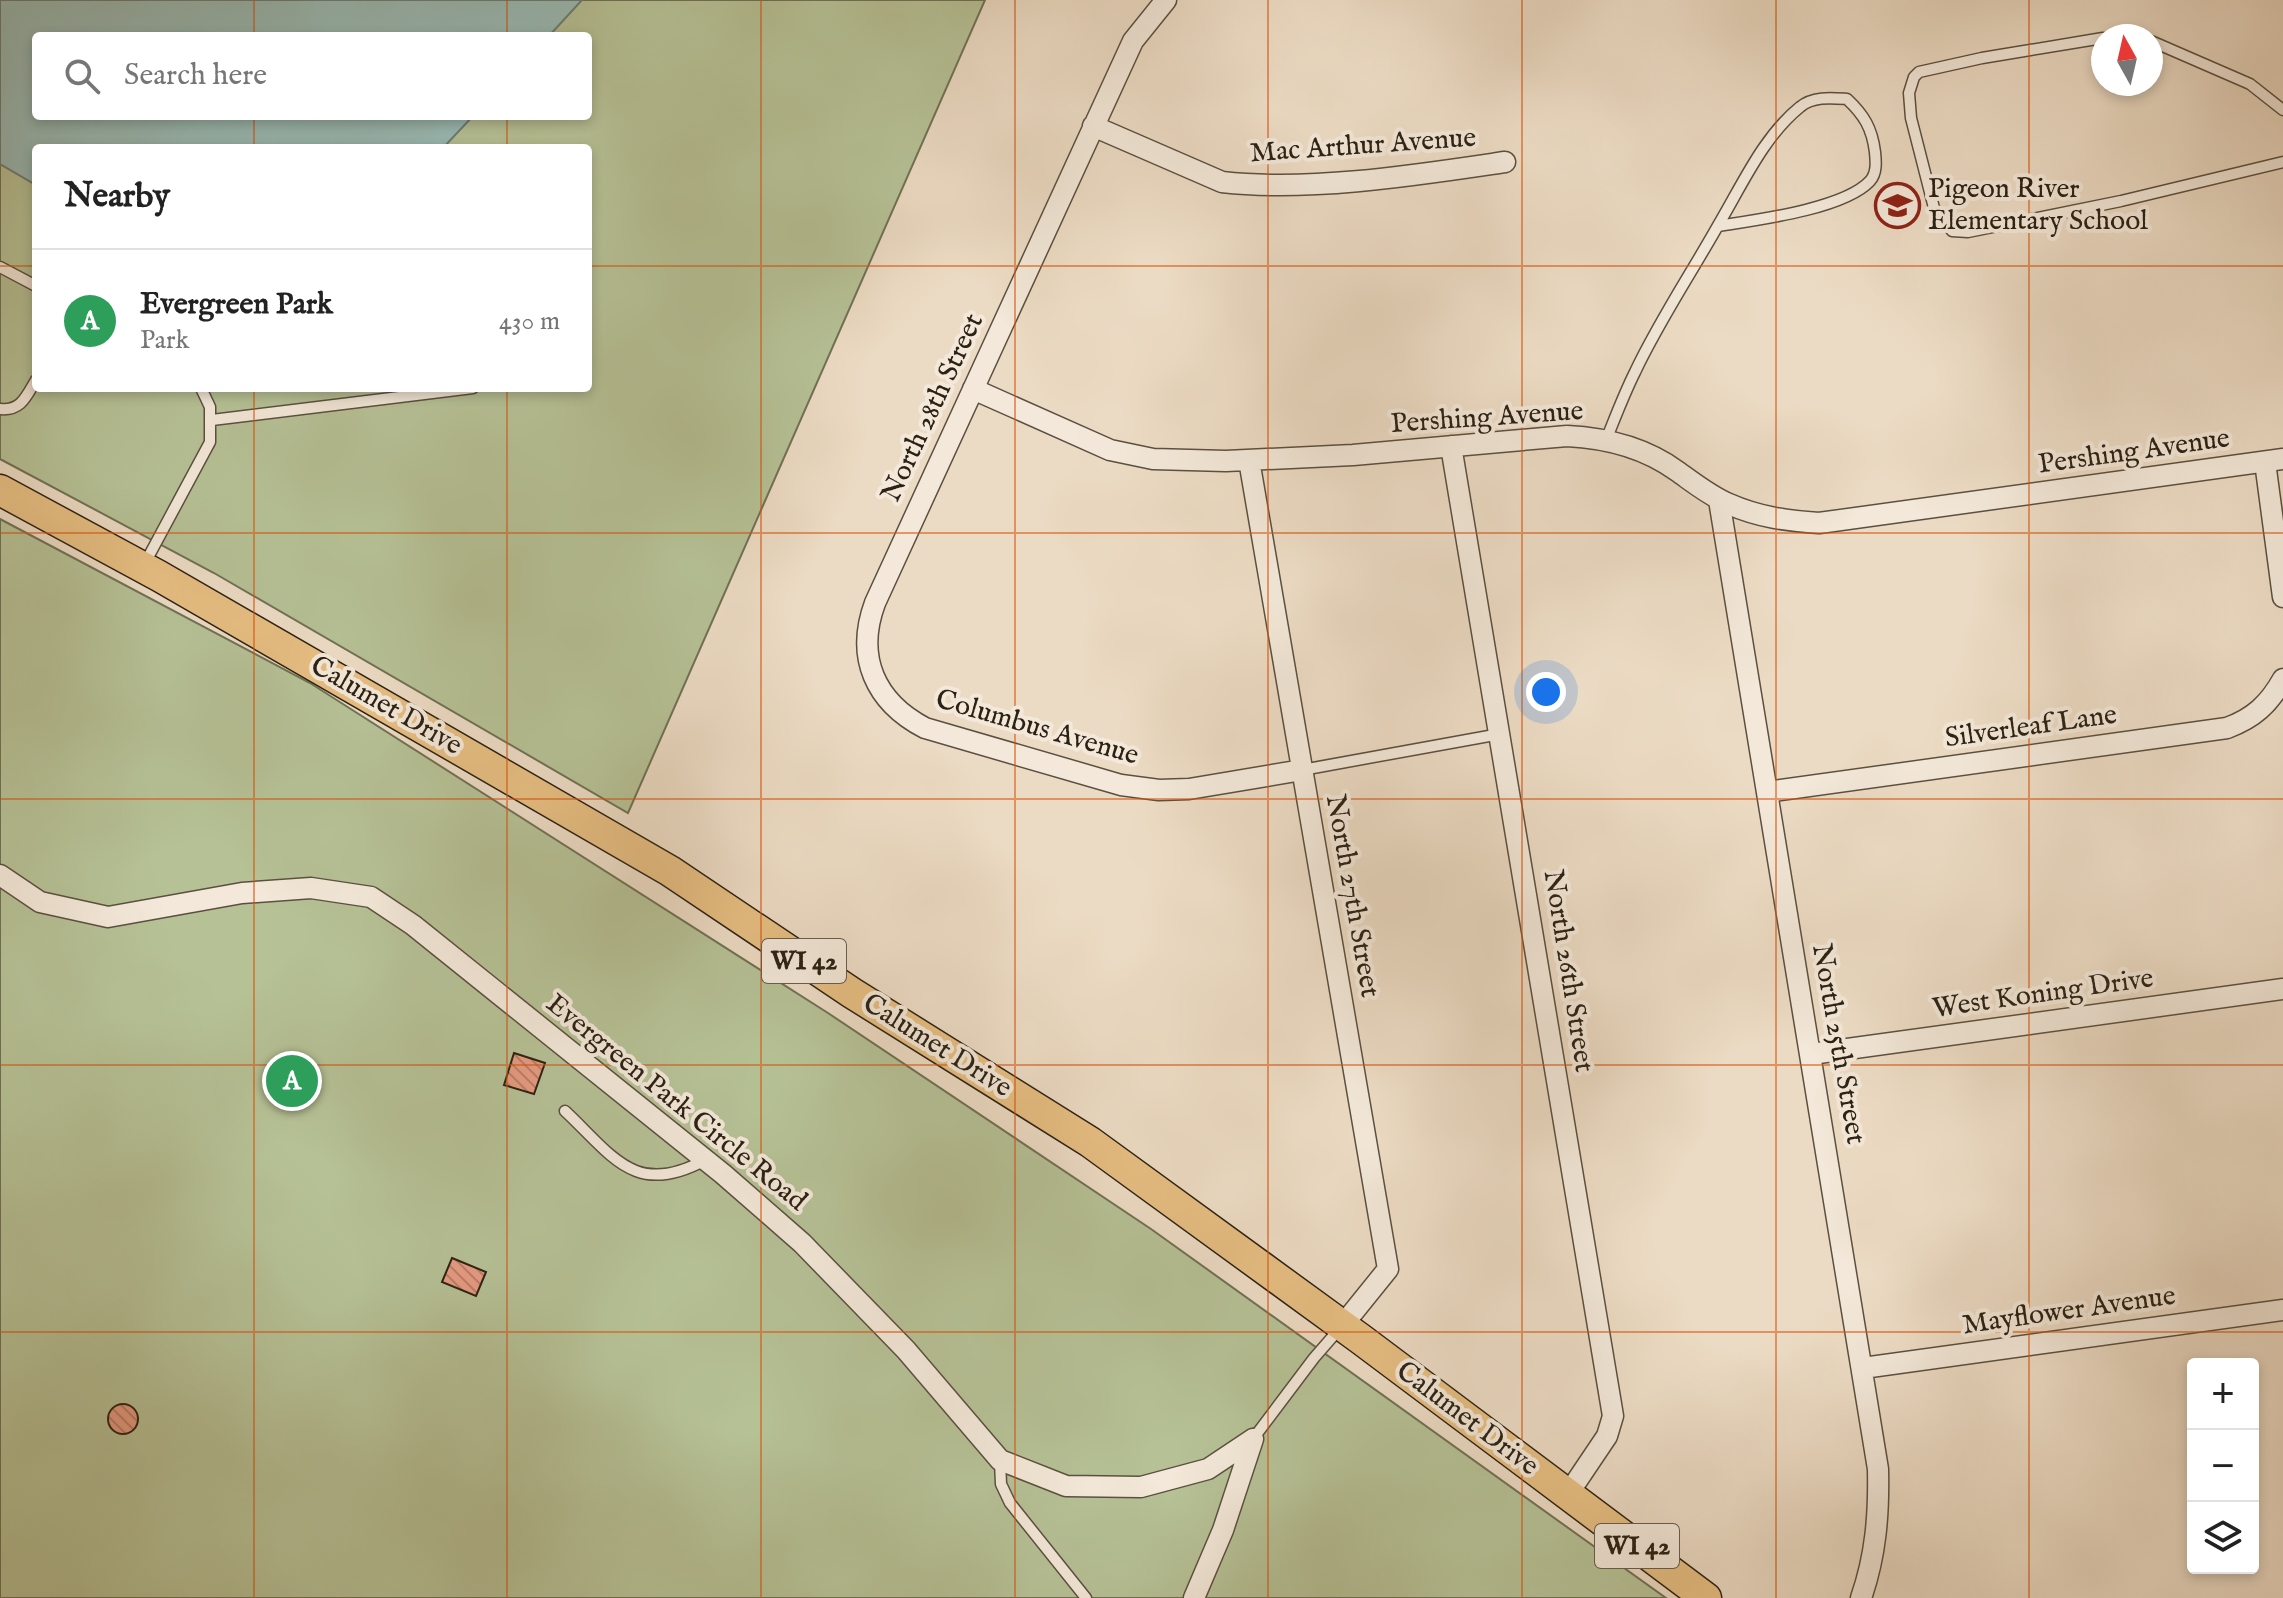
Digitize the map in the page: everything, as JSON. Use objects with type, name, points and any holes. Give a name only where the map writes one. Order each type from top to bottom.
[{"type":"main road","name":"Calumet Drive","points":[[0,490],[143,567],[670,871],[852,993],[1090,1142],[1706,1598]]},
{"type":"street","name":"North 28th Street","points":[[901,714],[873,676],[868,657],[870,617],[1133,41],[1166,0]]},
{"type":"street","name":"Mac Arthur Avenue","points":[[1093,126],[1222,182],[1243,184],[1407,176],[1505,162]]},
{"type":"street","name":"Pershing Avenue","points":[[973,389],[1122,454],[1153,459],[1249,460],[1353,455],[1567,436],[1606,440],[1652,455],[1719,500],[1760,516],[1789,522],[1819,523],[2274,461]]},
{"type":"street","name":"North 26th Street","points":[[1451,446],[1613,1416],[1607,1436],[1568,1494]]},
{"type":"street","name":"North 27th Street","points":[[1249,460],[1388,1269],[1342,1326]]},
{"type":"street","points":[[2274,461],[2283,597]]},
{"type":"street","name":"North 25th Street","points":[[1719,500],[1878,1469],[1876,1542],[1861,1598]]},
{"type":"street","name":"Silverleaf Lane","points":[[1767,792],[2227,728],[2261,710],[2274,696],[2283,679]]},
{"type":"street","name":"Columbus Avenue","points":[[901,714],[925,728],[1121,785],[1159,790],[1189,789],[1302,770]]},
{"type":"street","name":"Evergreen Park Circle Road","points":[[0,875],[40,902],[108,917],[242,893],[280,890],[311,888],[371,897],[413,925],[705,1160],[802,1243],[906,1350],[948,1403],[1000,1460],[1066,1486],[1141,1487],[1208,1469],[1253,1439]]},
{"type":"street","name":"West Koning Drive","points":[[1811,1054],[2283,989]]},
{"type":"street","name":"Mayflower Avenue","points":[[1863,1368],[2283,1310]]},
{"type":"street","name":"Evergreen Park Circle Road","points":[[1194,1598],[1223,1530],[1253,1439]]},
{"type":"lane","points":[[2091,40],[1982,58],[1919,72],[1914,77],[1909,93],[1911,118],[1934,208],[1952,231],[1968,232],[2091,207],[2283,162]]},
{"type":"lane","points":[[2163,46],[2250,84],[2283,110]]},
{"type":"lane","points":[[1606,440],[1636,370],[1718,226],[1757,159],[1782,125],[1803,104],[1823,98],[1847,99],[1868,122],[1874,139],[1876,166],[1871,180],[1847,197],[1813,208],[1718,226]]},
{"type":"lane","points":[[0,267],[32,284]]},
{"type":"lane","points":[[0,409],[20,405],[32,386]]},
{"type":"lane","points":[[143,567],[207,449],[212,420],[203,392]]},
{"type":"lane","points":[[212,420],[440,392]]},
{"type":"lane","points":[[1302,770],[1500,734]]},
{"type":"lane","points":[[565,1111],[625,1167],[646,1176],[688,1170],[705,1160]]},
{"type":"lane","name":"Evergreen Park Circle Road","points":[[1253,1439],[1342,1326]]},
{"type":"lane","points":[[1000,1460],[1001,1484],[1010,1503],[1086,1598]]},
{"type":"green space","points":[[0,0],[985,0],[628,813],[214,573],[0,459]]},
{"type":"green space","points":[[0,519],[310,683],[828,1013],[1151,1229],[1666,1598],[0,1598]]},
{"type":"water","points":[[0,0],[582,0],[553,32],[32,32],[32,120],[469,120],[447,144],[32,144],[32,183],[0,164]]},
{"type":"building","points":[[514,1053],[545,1063],[534,1094],[504,1085]]},
{"type":"building","points":[[452,1258],[486,1272],[476,1296],[442,1282]]},
{"type":"building","points":[[123,1404],[134,1408],[138,1419],[134,1430],[123,1434],[112,1430],[108,1419],[112,1408]]},
{"type":"place","name":"Pigeon River Elementary School","points":[[1897,205]]},
{"type":"place","name":"Evergreen Park","points":[[292,1081]]}]
